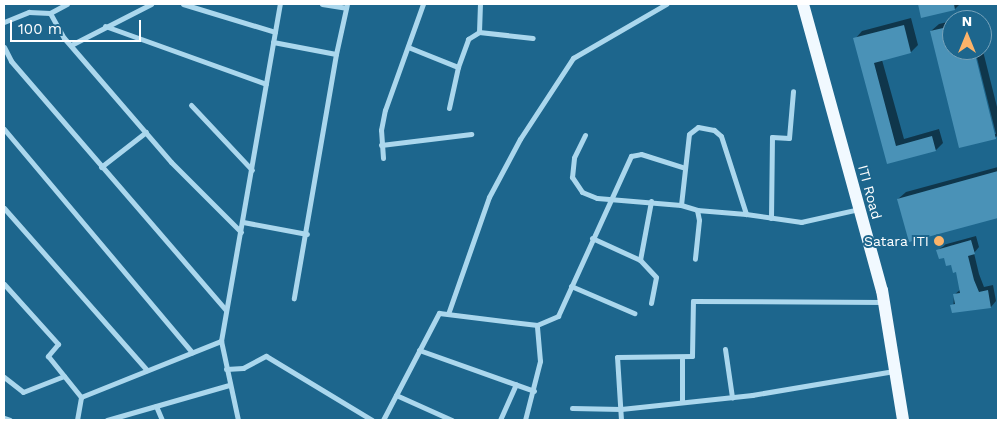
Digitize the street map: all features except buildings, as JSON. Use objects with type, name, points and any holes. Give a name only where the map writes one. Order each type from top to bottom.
[{"type":"main road","name":"ITI Road","points":[[803,4],[884,302],[903,420]]},
{"type":"street","points":[[4,22],[29,12],[50,13],[67,4]]},
{"type":"street","points":[[71,45],[151,4]]},
{"type":"street","points":[[184,4],[210,7],[275,32]]},
{"type":"street","points":[[238,420],[221,341],[225,309],[243,222],[280,4]]},
{"type":"street","points":[[294,298],[307,234],[336,54],[346,6],[322,4]]},
{"type":"street","points":[[383,158],[381,145],[385,110],[423,4]]},
{"type":"street","points":[[479,32],[480,4]]},
{"type":"street","points":[[448,314],[489,197],[520,139],[573,58],[596,42],[649,16],[666,4]]},
{"type":"street","points":[[50,13],[71,45],[146,132],[241,232]]},
{"type":"street","points":[[105,26],[266,84]]},
{"type":"street","points":[[449,108],[458,67],[468,39],[479,32],[534,38]]},
{"type":"street","points":[[273,42],[336,54]]},
{"type":"street","points":[[4,47],[11,61],[101,168],[225,309]]},
{"type":"street","points":[[408,47],[458,67]]},
{"type":"street","points":[[771,218],[772,137],[789,138],[793,91]]},
{"type":"street","points":[[191,105],[252,170]]},
{"type":"street","points":[[680,205],[691,131],[698,127],[718,132],[746,214]]},
{"type":"street","points":[[4,129],[192,352]]},
{"type":"street","points":[[101,168],[146,132]]},
{"type":"street","points":[[381,145],[471,134]]},
{"type":"street","points":[[585,135],[574,158],[572,177],[586,195],[610,200],[680,205],[697,210],[746,214],[801,222],[859,209]]},
{"type":"street","points":[[383,420],[438,313],[537,324],[558,316],[592,238],[633,154],[685,168]]},
{"type":"street","points":[[640,260],[651,202]]},
{"type":"street","points":[[4,208],[147,370]]},
{"type":"street","points":[[695,259],[699,220],[697,210]]},
{"type":"street","points":[[243,222],[307,234]]},
{"type":"street","points":[[592,238],[640,260],[656,277],[651,302]]},
{"type":"street","points":[[571,286],[634,313]]},
{"type":"street","points":[[5,288],[58,344],[48,356],[81,397],[77,420]]},
{"type":"street","points":[[622,420],[617,357],[682,359],[692,356],[693,301],[884,302]]},
{"type":"street","points":[[525,420],[534,391],[540,361],[537,324]]},
{"type":"street","points":[[81,397],[221,341]]},
{"type":"street","points":[[725,349],[732,397]]},
{"type":"street","points":[[419,350],[534,391]]},
{"type":"street","points":[[226,369],[243,368],[266,356],[372,420]]},
{"type":"street","points":[[682,359],[682,402]]},
{"type":"street","points":[[572,408],[621,409],[732,397],[896,370]]},
{"type":"street","points":[[4,377],[23,392],[64,376]]},
{"type":"street","points":[[500,420],[516,384]]},
{"type":"street","points":[[107,420],[229,385]]},
{"type":"street","points":[[396,395],[452,420]]},
{"type":"street","points":[[156,406],[162,420]]},
{"type":"street","points":[[4,418],[10,420]]},
{"type":"place","name":"Satara ITI","points":[[939,241]]}]
